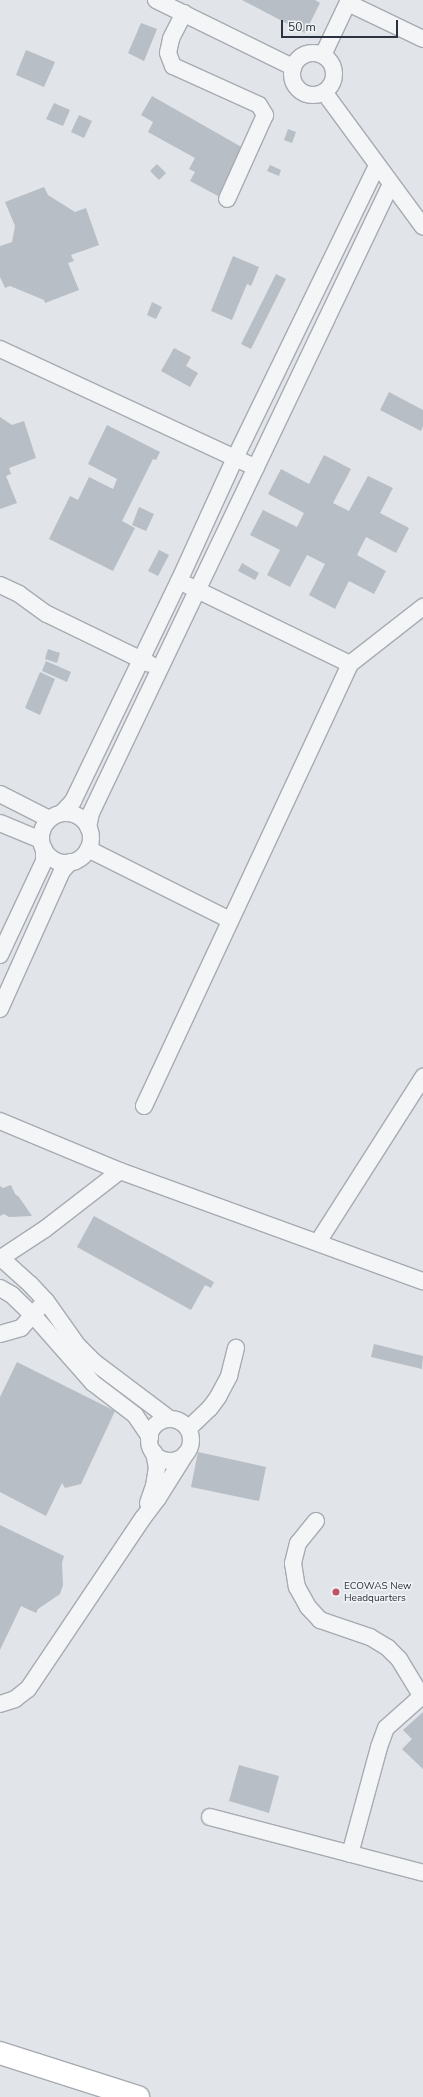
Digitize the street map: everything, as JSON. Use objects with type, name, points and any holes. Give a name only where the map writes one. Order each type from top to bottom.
[{"type":"highway","points":[[0,2053],[138,2097]]},
{"type":"street","points":[[156,0],[293,66]]},
{"type":"street","points":[[323,55],[348,2],[423,39]]},
{"type":"street","points":[[184,14],[171,39],[168,53],[173,66],[259,105],[265,115],[228,199]]},
{"type":"street","points":[[309,53],[323,55],[332,64],[334,77],[332,83],[324,92],[311,95],[300,90],[292,80],[293,66],[297,61],[309,53]]},
{"type":"street","points":[[324,92],[423,227]]},
{"type":"street","points":[[0,955],[44,861],[42,844],[44,826],[73,801],[179,580],[235,458],[377,166]]},
{"type":"street","points":[[0,823],[42,844],[55,860],[70,862],[77,860],[88,849],[90,842],[88,827],[91,814],[391,184]]},
{"type":"street","points":[[0,349],[256,468]]},
{"type":"street","points":[[179,580],[350,664]]},
{"type":"street","points":[[0,585],[19,594],[47,614],[159,669]]},
{"type":"street","points":[[144,1106],[350,664],[423,607]]},
{"type":"street","points":[[0,794],[56,816],[77,816],[88,827]]},
{"type":"street","points":[[88,849],[230,920]]},
{"type":"street","points":[[0,1009],[62,871],[70,862]]},
{"type":"street","points":[[318,1242],[423,1077]]},
{"type":"street","points":[[0,1121],[120,1171],[423,1281]]},
{"type":"street","points":[[0,1704],[15,1699],[28,1689],[143,1518],[166,1487],[191,1442],[188,1428],[184,1423],[170,1418],[94,1362],[78,1346],[46,1301],[0,1256],[45,1229],[120,1171]]},
{"type":"street","points":[[0,1288],[12,1295],[33,1315],[93,1383],[135,1415],[152,1444],[165,1460],[179,1459],[185,1455]]},
{"type":"street","points":[[0,1334],[21,1328],[46,1301]]},
{"type":"street","points":[[188,1428],[210,1408],[218,1398],[229,1376],[236,1348]]},
{"type":"street","points":[[143,1518],[154,1486],[157,1468],[152,1444],[154,1426],[164,1419],[170,1418]]},
{"type":"street","points":[[316,1521],[298,1543],[293,1563],[297,1587],[308,1607],[320,1620],[370,1637],[388,1648],[399,1659],[422,1696],[386,1728],[379,1747],[350,1854]]},
{"type":"street","points":[[210,1817],[423,1873]]},
{"type":"building","points":[[242,0],[315,0],[320,3],[305,33]]},
{"type":"building","points":[[141,23],[157,29],[144,61],[128,53]]},
{"type":"building","points":[[26,50],[55,62],[44,87],[16,75]]},
{"type":"building","points":[[152,96],[245,149],[218,196],[190,181],[195,172],[189,169],[195,158],[148,132],[153,122],[141,115]]},
{"type":"building","points":[[54,103],[70,110],[63,126],[46,119]]},
{"type":"building","points":[[79,115],[92,121],[84,138],[71,132]]},
{"type":"building","points":[[288,129],[296,132],[292,143],[284,140]]},
{"type":"building","points":[[157,164],[166,173],[159,180],[150,171]]},
{"type":"building","points":[[270,165],[281,170],[279,176],[267,171]]},
{"type":"building","points":[[44,187],[48,195],[75,212],[86,208],[99,245],[71,255],[74,261],[68,263],[79,290],[45,303],[44,300],[10,286],[5,288],[0,277],[0,246],[12,242],[15,226],[5,202]]},
{"type":"building","points":[[233,256],[259,267],[251,286],[247,284],[232,320],[211,311]]},
{"type":"building","points":[[276,274],[286,279],[251,349],[241,344]]},
{"type":"building","points":[[152,302],[162,307],[156,319],[147,315]]},
{"type":"building","points":[[174,348],[191,357],[186,366],[198,373],[190,387],[161,371]]},
{"type":"building","points":[[389,392],[423,410],[423,426],[421,431],[380,410]]},
{"type":"building","points":[[0,417],[12,425],[24,421],[36,458],[9,468],[11,474],[6,476],[17,503],[0,509]]},
{"type":"building","points":[[107,425],[160,452],[156,460],[153,459],[122,521],[135,528],[113,571],[49,539],[70,496],[78,500],[89,477],[113,489],[117,479],[88,464]]},
{"type":"building","points":[[324,455],[351,469],[333,503],[349,511],[368,476],[393,488],[380,513],[409,528],[396,553],[366,537],[357,555],[386,571],[374,594],[349,581],[335,609],[309,595],[325,564],[307,555],[290,587],[267,575],[280,550],[250,535],[263,510],[297,527],[304,513],[268,494],[281,469],[309,484]]},
{"type":"building","points":[[139,507],[154,514],[146,531],[132,525]]},
{"type":"building","points":[[159,550],[169,555],[158,576],[148,571]]},
{"type":"building","points":[[242,563],[259,573],[255,580],[238,571]]},
{"type":"building","points":[[48,649],[60,653],[57,663],[45,659]]},
{"type":"building","points":[[46,661],[71,672],[67,682],[42,671]]},
{"type":"building","points":[[40,672],[55,679],[40,715],[25,708]]},
{"type":"building","points":[[11,1185],[15,1194],[19,1197],[32,1216],[9,1217],[4,1214],[0,1216],[0,1186],[3,1188]]},
{"type":"building","points":[[94,1216],[214,1282],[211,1288],[205,1285],[191,1310],[77,1247]]},
{"type":"building","points":[[374,1344],[423,1356],[422,1369],[371,1357]]},
{"type":"building","points":[[17,1362],[115,1411],[81,1484],[65,1488],[62,1483],[46,1516],[0,1492],[0,1397]]},
{"type":"building","points":[[198,1452],[266,1467],[259,1501],[191,1487]]},
{"type":"building","points":[[0,1525],[64,1556],[62,1563],[63,1585],[60,1594],[38,1609],[36,1613],[21,1606],[0,1650]]},
{"type":"building","points":[[423,1712],[423,1769],[402,1749],[412,1739],[403,1730]]},
{"type":"building","points":[[239,1765],[279,1776],[269,1813],[229,1801]]},
{"type":"place","name":"ECOWAS New Headquarters","points":[[336,1592]]}]
